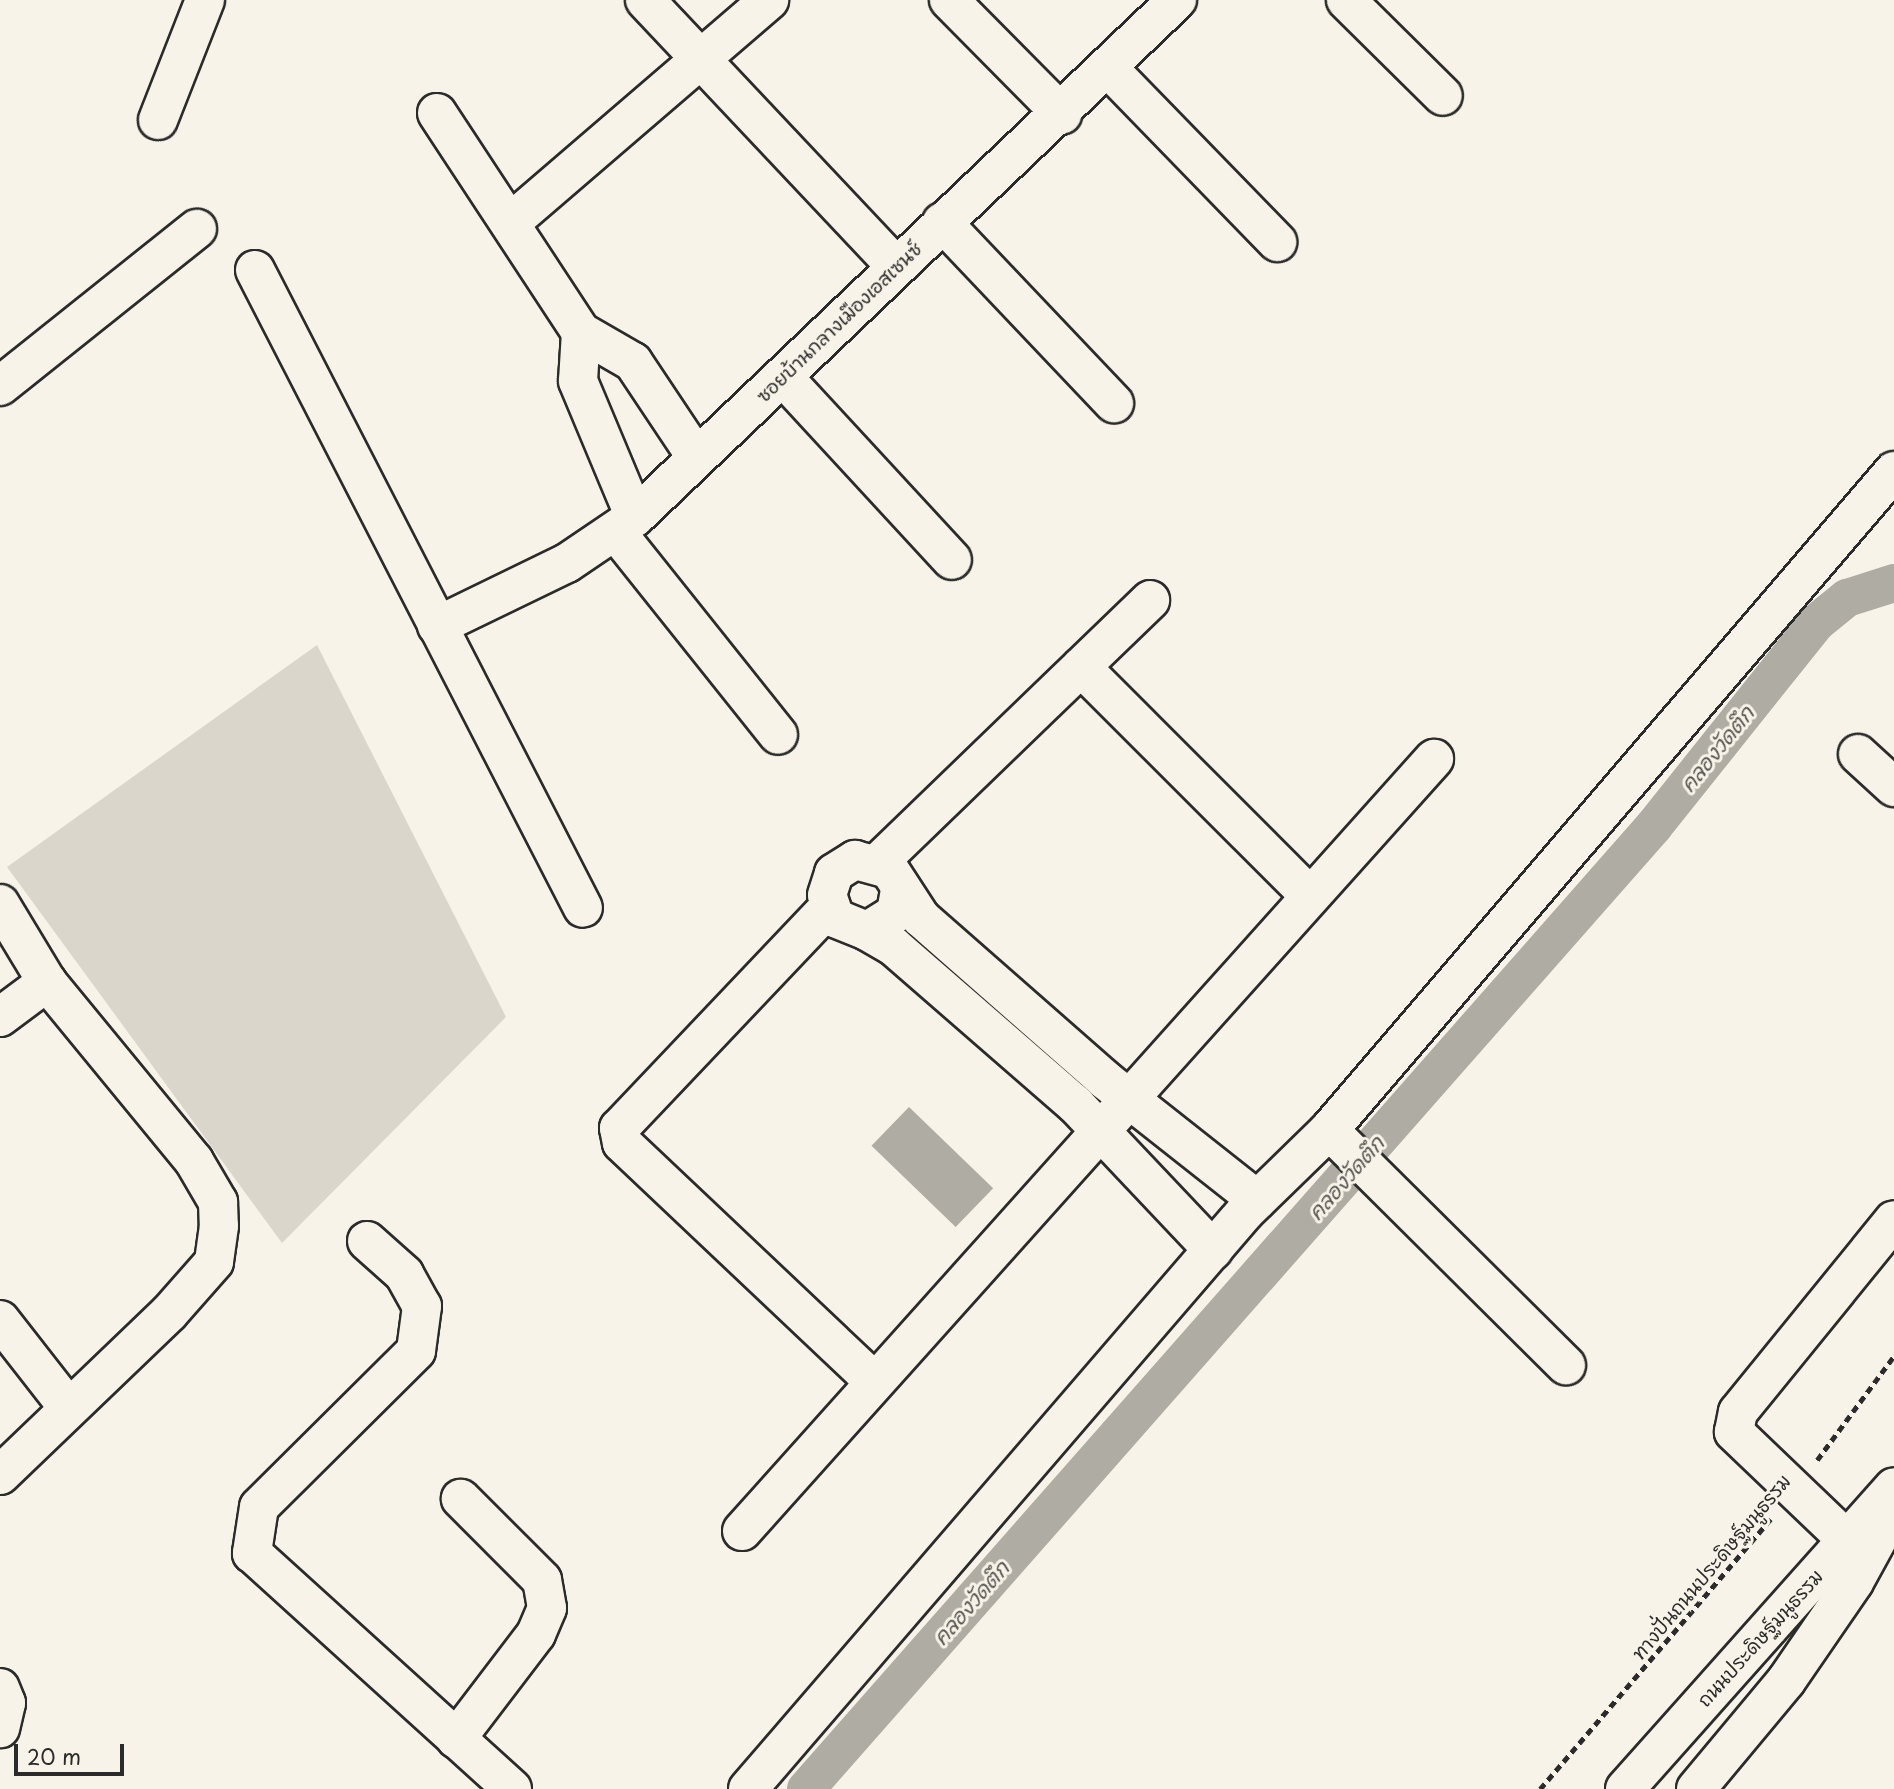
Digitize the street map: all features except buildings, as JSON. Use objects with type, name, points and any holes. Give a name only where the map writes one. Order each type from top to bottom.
[{"type":"main road","points":[[158,120],[205,0]]},
{"type":"main road","points":[[645,0],[894,264]]},
{"type":"main road","points":[[510,223],[769,0]]},
{"type":"main road","points":[[949,0],[1062,114]]},
{"type":"main road","name":"ซอยบ้านกลางเมืองเอสเซนซ์","points":[[437,626],[626,525],[695,455],[785,379],[894,264],[1110,70],[1177,0]]},
{"type":"main road","points":[[1346,0],[1443,96]]},
{"type":"main road","points":[[1110,70],[1277,242]]},
{"type":"main road","points":[[437,113],[581,332],[633,362],[695,455]]},
{"type":"main road","points":[[942,222],[1114,402]]},
{"type":"main road","points":[[0,386],[197,229]]},
{"type":"main road","points":[[255,270],[583,908]]},
{"type":"main road","points":[[581,332],[578,381],[626,525],[778,735]]},
{"type":"main road","points":[[785,379],[952,560]]},
{"type":"main road","points":[[748,1789],[1257,1200],[1339,1139],[1894,471]]},
{"type":"main road","points":[[889,876],[1081,667],[1150,600]]},
{"type":"main road","points":[[1081,667],[1309,895]]},
{"type":"main road","points":[[1858,754],[1894,787]]},
{"type":"main road","points":[[742,1531],[1128,1095],[1434,759]]},
{"type":"main road","points":[[874,1381],[622,1143],[619,1128],[829,907],[834,873],[855,860],[889,876],[921,918],[1128,1095],[1257,1200]]},
{"type":"main road","points":[[867,931],[896,913],[889,876]]},
{"type":"main road","points":[[0,904],[47,982],[194,1161],[218,1202],[214,1262],[170,1314],[68,1407],[0,1475]]},
{"type":"main road","points":[[829,907],[844,926],[867,931],[893,946],[1098,1129],[1213,1250]]},
{"type":"main road","points":[[0,1017],[47,982]]},
{"type":"main road","points":[[1339,1139],[1377,1173],[1566,1365]]},
{"type":"main road","points":[[1848,1541],[1792,1493],[1740,1440],[1738,1412],[1894,1220]]},
{"type":"main road","points":[[367,1241],[404,1274],[422,1306],[416,1351],[259,1507],[252,1553],[512,1789]]},
{"type":"main road","points":[[0,1320],[68,1407]]},
{"type":"main road","name":"ถนนประดิษฐ์มนูธรรม","points":[[1625,1789],[1894,1487]]},
{"type":"main road","points":[[456,1738],[491,1698],[547,1608],[542,1580],[461,1499]]},
{"type":"main road","points":[[1696,1789],[1793,1670],[1854,1582],[1894,1509]]},
{"type":"main road","points":[[0,1688],[6,1703],[0,1728]]},
{"type":"path","name":"ทางปั่นถนนประดิษฐ์มนูธรรม","points":[[1539,1789],[1792,1493],[1894,1356]]},
{"type":"shaded area","points":[[317,645],[506,1017],[282,1243],[7,867]]},
{"type":"shaded area","points":[[909,1107],[993,1188],[956,1227],[871,1146]]},
{"type":"waterway","name":"คลองวัดตึก","points":[[806,1789],[1654,826],[1816,623],[1847,598],[1894,583]]}]
